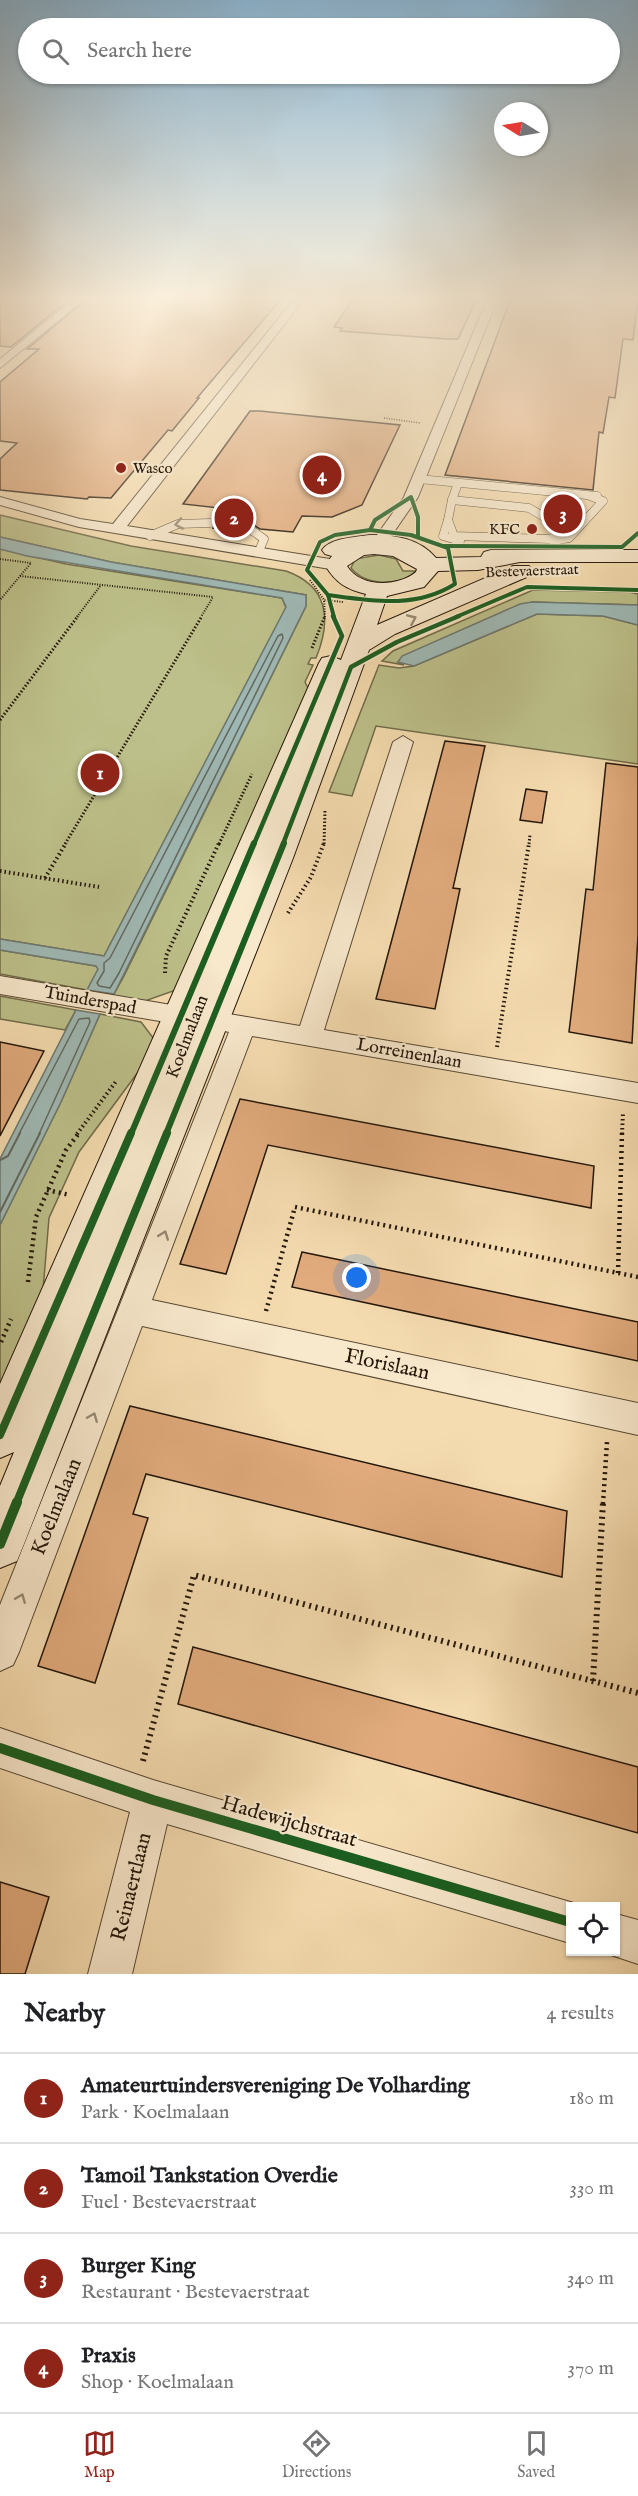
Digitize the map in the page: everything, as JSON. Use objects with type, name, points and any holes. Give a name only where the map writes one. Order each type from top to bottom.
[{"type":"street","points":[[116,530],[227,390]]},
{"type":"street","points":[[375,545],[389,532],[411,497],[456,390]]},
{"type":"street","points":[[402,545],[409,524],[411,497]]},
{"type":"street","points":[[0,501],[45,515],[116,530],[259,551],[310,561],[345,555],[375,545],[402,545],[426,565]]},
{"type":"street","points":[[375,545],[398,551],[426,565]]},
{"type":"street","points":[[259,551],[334,557]]},
{"type":"street","name":"Bestevaerstraat","points":[[516,565],[638,556]]},
{"type":"street","points":[[334,557],[343,577],[366,591],[408,586],[426,565]]},
{"type":"street","name":"Bestevaerstraat","points":[[426,565],[638,568]]},
{"type":"street","points":[[351,640],[387,629],[516,565]]},
{"type":"street","name":"Koelmalaan","points":[[0,1544],[212,1020],[351,640],[366,591]]},
{"type":"street","points":[[309,1037],[403,742]]},
{"type":"street","name":"Tuinderspad","points":[[0,985],[114,1006],[212,1020]]},
{"type":"street","name":"Koelmalaan","points":[[0,1652],[135,1310],[212,1020]]},
{"type":"street","name":"Koelmalaan","points":[[0,1435],[63,1294],[212,1020]]},
{"type":"street","name":"Lorreinenlaan","points":[[212,1020],[630,1092]]},
{"type":"street","name":"Florislaan","points":[[135,1310],[638,1419]]},
{"type":"street","name":"Hadewijchstraat","points":[[0,1748],[144,1797],[566,1921]]},
{"type":"street","name":"Reinaertlaan","points":[[110,1974],[144,1797]]},
{"type":"street","points":[[620,1937],[638,1942]]},
{"type":"lane","points":[[419,479],[590,496],[603,494]]},
{"type":"lane","points":[[451,500],[529,508],[561,527],[560,536],[548,539],[454,536],[450,523],[451,500],[458,483]]},
{"type":"lane","points":[[450,523],[443,536],[447,539],[559,541],[568,538],[603,501],[590,496]]},
{"type":"lane","points":[[150,536],[162,528],[196,521],[210,523]]},
{"type":"lane","points":[[247,527],[264,539],[259,551]]},
{"type":"path","points":[[384,418],[442,425]]},
{"type":"path","points":[[0,559],[31,563],[0,600]]},
{"type":"path","points":[[310,561],[307,570],[328,595],[335,623],[351,640]]},
{"type":"path","points":[[21,576],[213,597],[45,878]]},
{"type":"path","points":[[0,720],[101,585]]},
{"type":"path","points":[[328,595],[366,591]]},
{"type":"path","points":[[493,1068],[530,835]]},
{"type":"path","points":[[0,871],[99,887]]},
{"type":"path","points":[[618,1274],[623,1161],[630,1092]]},
{"type":"path","points":[[48,1190],[78,1196]]},
{"type":"path","points":[[259,1337],[295,1207],[638,1277]]},
{"type":"path","points":[[593,1681],[608,1413]]},
{"type":"path","points":[[144,1797],[194,1575],[638,1693]]},
{"type":"green space","points":[[0,515],[131,546],[286,571],[311,585],[323,606],[325,617],[321,644],[316,658],[311,658],[308,664],[313,665],[305,682],[309,690],[176,990],[145,1001],[109,995],[114,994],[124,976],[306,606],[306,595],[111,562],[0,537]]},
{"type":"green space","points":[[0,549],[66,564],[282,598],[286,608],[104,956],[0,939]]},
{"type":"green space","points":[[379,555],[396,559],[403,571],[416,571],[401,580],[383,582],[365,578],[351,568],[355,559]]},
{"type":"green space","points":[[533,590],[629,592],[638,594],[638,605],[532,602],[398,662],[404,665],[382,661],[393,651]]},
{"type":"green space","points":[[537,614],[603,616],[638,625],[638,764],[376,726],[352,796],[329,792],[379,665],[399,668],[414,666]]},
{"type":"green space","points":[[0,950],[99,968],[87,990],[0,974]]},
{"type":"green space","points":[[0,996],[76,1010],[65,1030],[0,1019]]},
{"type":"green space","points":[[100,1014],[141,1022],[154,1039],[141,1068],[79,1152],[49,1218],[43,1290],[0,1386],[0,1225],[61,1102]]},
{"type":"water","points":[[0,537],[111,562],[306,595],[306,606],[114,994],[87,990],[98,969],[96,966],[0,950],[0,939],[104,956],[286,607],[282,598],[27,556],[0,549]]},
{"type":"water","points":[[532,602],[638,605],[638,625],[603,616],[537,614],[414,666],[398,662],[402,656],[520,604]]},
{"type":"water","points":[[76,1010],[100,1014],[61,1102],[0,1225],[0,1159]]},
{"type":"building","points":[[0,390],[204,390],[172,431],[168,430],[111,498],[89,497],[87,499],[0,490],[0,459],[17,443],[0,441]]},
{"type":"building","points":[[477,390],[616,390],[615,398],[609,397],[603,433],[599,432],[593,490],[445,475]]},
{"type":"building","points":[[250,411],[400,425],[362,505],[332,517],[302,516],[293,532],[260,529],[247,521],[242,524],[243,531],[213,528],[216,523],[213,518],[220,508],[183,504]]},
{"type":"building","points":[[445,741],[485,746],[453,888],[460,889],[435,1009],[376,999]]},
{"type":"building","points":[[606,763],[638,767],[638,935],[632,1043],[569,1032],[586,889],[593,890]]},
{"type":"building","points":[[526,789],[547,792],[542,823],[520,820]]},
{"type":"building","points":[[0,1042],[44,1051],[0,1136]]},
{"type":"building","points":[[240,1099],[594,1166],[591,1208],[268,1145],[226,1274],[180,1264]]},
{"type":"building","points":[[302,1252],[638,1322],[638,1361],[292,1287]]},
{"type":"building","points":[[130,1406],[567,1511],[562,1577],[146,1474],[133,1514],[148,1518],[95,1683],[38,1666]]},
{"type":"building","points":[[193,1647],[638,1767],[638,1833],[178,1704]]},
{"type":"building","points":[[0,1882],[49,1897],[25,1974],[0,1974]]},
{"type":"cycle path","points":[[370,530],[375,520],[411,497],[418,517],[418,537]]},
{"type":"cycle path","points":[[370,530],[411,535],[448,548],[455,584],[441,593],[410,601],[377,601],[328,595],[307,570],[320,542],[335,535],[370,530]]},
{"type":"cycle path","points":[[444,546],[622,547],[638,533]]},
{"type":"cycle path","points":[[0,1544],[278,858],[351,667],[397,642],[527,587],[638,590]]},
{"type":"cycle path","points":[[0,1435],[63,1294],[342,636],[335,623],[328,595]]},
{"type":"cycle path","points":[[0,1748],[153,1800],[566,1921]]},
{"type":"place","name":"Wasco","points":[[121,468]]},
{"type":"place","name":"Praxis","points":[[322,475]]},
{"type":"place","name":"Burger King","points":[[563,514]]},
{"type":"place","name":"Tamoil Tankstation Overdie","points":[[234,518]]},
{"type":"place","name":"KFC","points":[[532,529]]},
{"type":"place","name":"Amateurtuindersvereniging De Volharding","points":[[100,773]]}]
